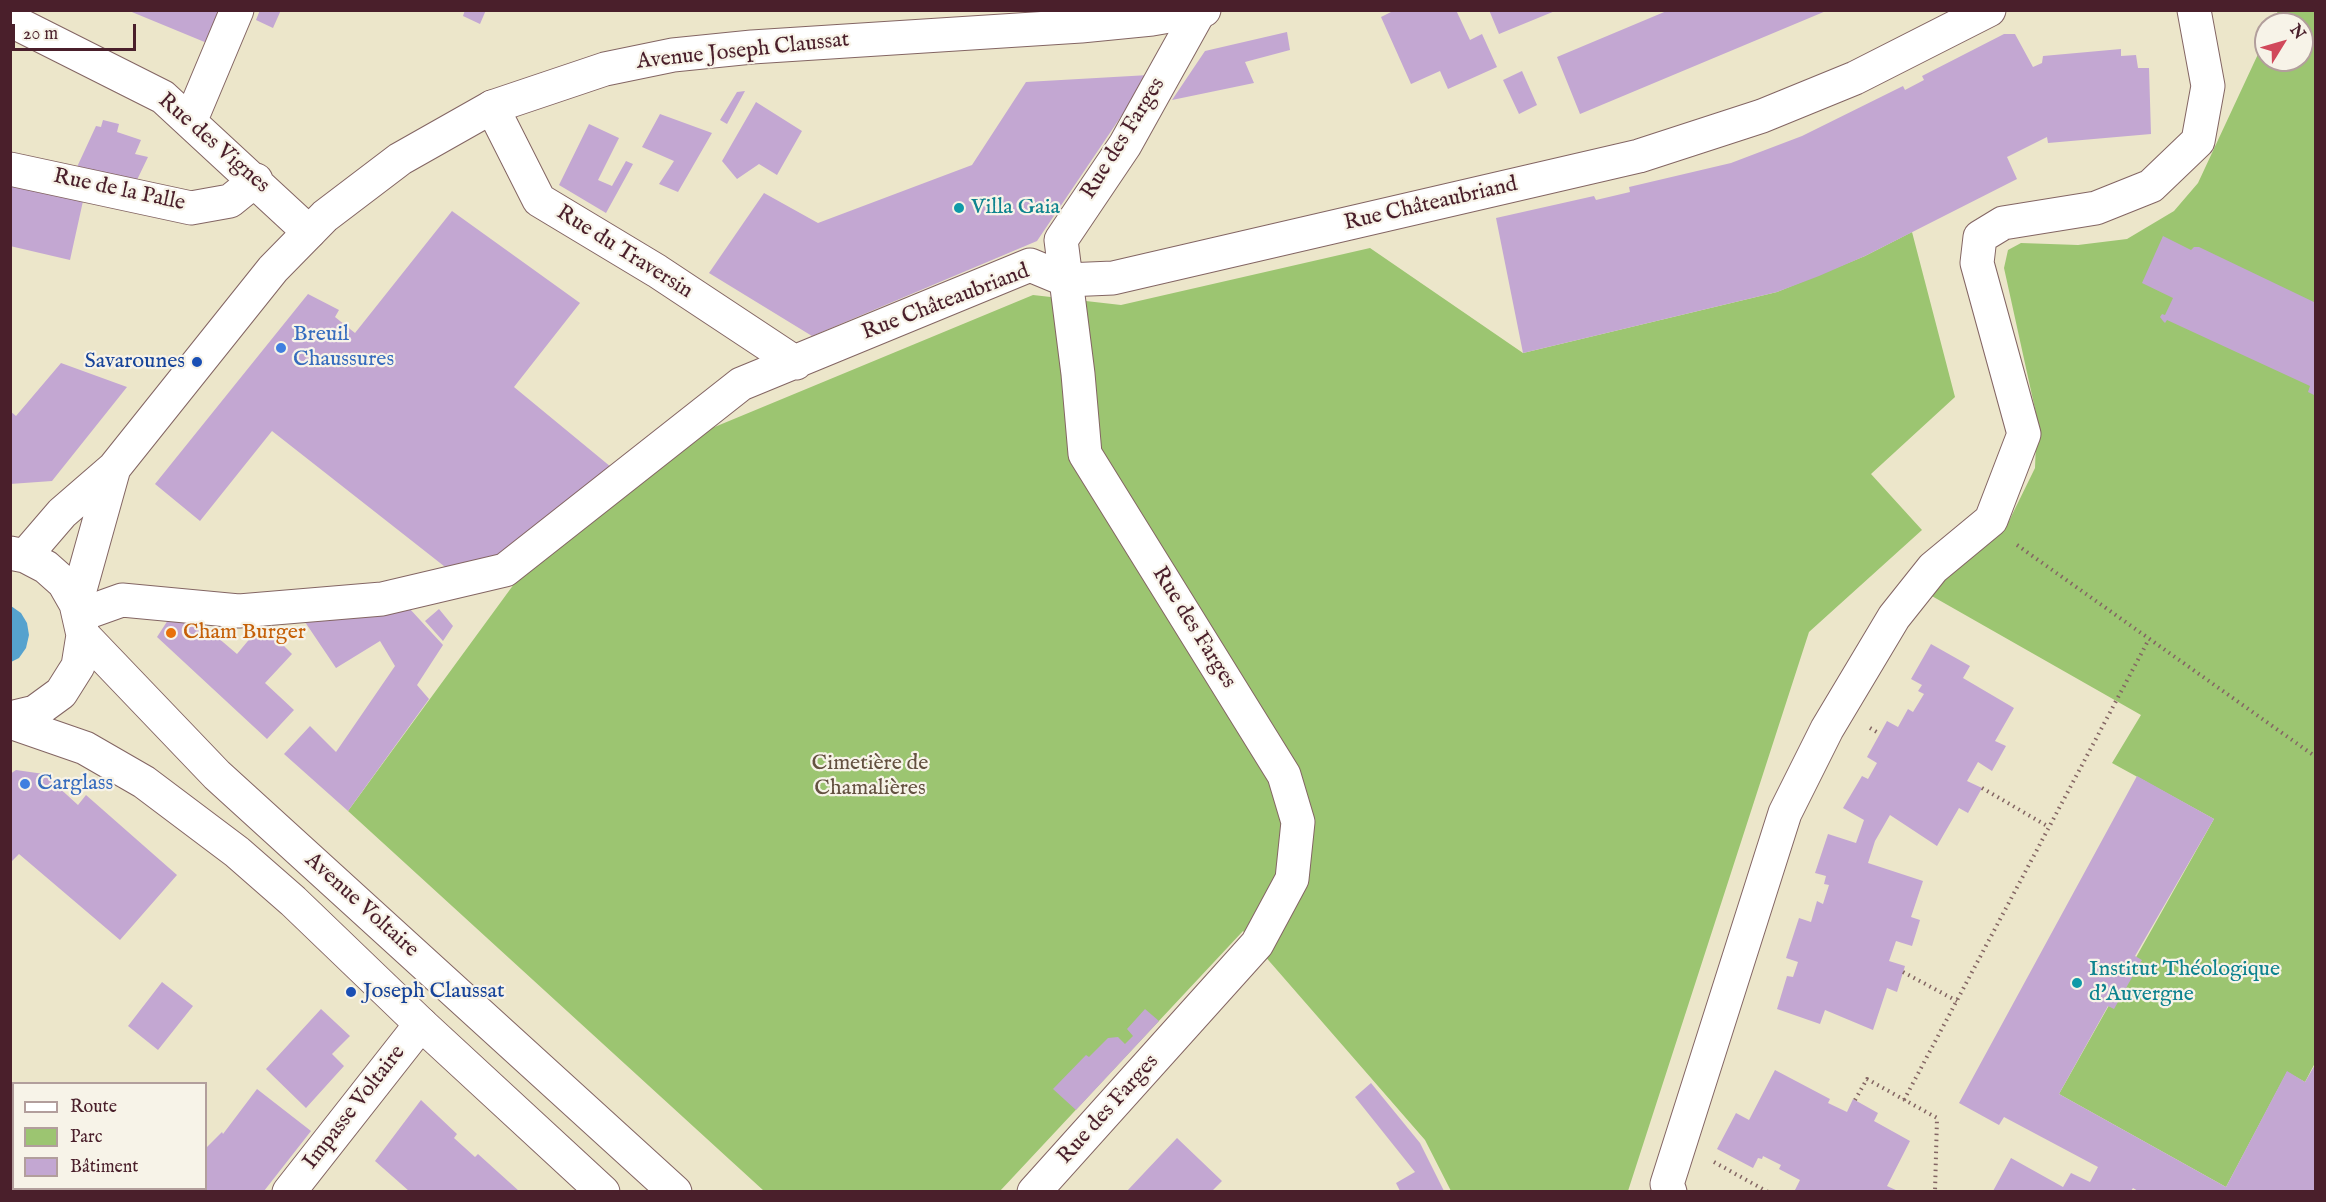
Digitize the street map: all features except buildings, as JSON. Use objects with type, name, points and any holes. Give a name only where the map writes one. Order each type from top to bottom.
[{"type":"street","points":[[190,122],[237,10]]},
{"type":"street","name":"Rue Châteaubriand","points":[[80,618],[122,600],[239,611],[382,599],[505,570],[741,384],[1030,265],[1066,280],[1113,278],[1639,156],[1762,116],[1855,78],[1989,10]]},
{"type":"street","points":[[1670,1191],[1666,1184],[1785,813],[1827,729],[1894,617],[1933,568],[1991,520],[2024,434],[1977,263],[1980,237],[2003,223],[2096,208],[2151,186],[2199,141],[2208,86],[2194,10]]},
{"type":"street","name":"Rue des Farges","points":[[1034,1191],[1257,944],[1292,879],[1298,822],[1284,775],[1085,454],[1078,374],[1060,240],[1125,145],[1202,11]]},
{"type":"street","name":"Avenue Joseph Claussat","points":[[18,554],[114,468],[273,269],[309,232],[349,197],[400,159],[492,107],[605,69],[673,56],[752,47],[1081,26],[1202,11]]},
{"type":"street","name":"Rue des Vignes","points":[[10,20],[164,97],[256,180],[309,232]]},
{"type":"street","name":"Rue du Traversin","points":[[492,107],[539,200],[657,271],[796,363]]},
{"type":"street","name":"Rue de la Palle","points":[[10,169],[191,208],[230,201],[256,180]]},
{"type":"street","name":"Avenue Joseph Claussat","points":[[10,720],[35,712],[61,693],[78,666],[80,618],[114,468]]},
{"type":"street","name":"Avenue Voltaire","points":[[18,554],[46,567],[64,583],[80,618],[217,775],[675,1191]]},
{"type":"street","name":"Avenue Voltaire","points":[[10,720],[85,748],[144,782],[192,817],[293,901],[421,1024],[603,1191]]},
{"type":"street","name":"Impasse Voltaire","points":[[289,1191],[421,1024]]},
{"type":"path","points":[[2013,542],[2316,757]]},
{"type":"path","points":[[1904,1100],[2149,639]]},
{"type":"path","points":[[1982,788],[2049,828]]},
{"type":"path","points":[[1903,972],[1957,1000]]},
{"type":"path","points":[[1855,1100],[1868,1079],[1937,1118],[1935,1191]]},
{"type":"path","points":[[1709,1159],[1768,1191]]},
{"type":"green space","points":[[2315,11],[2315,1063],[2305,1082],[2287,1072],[2226,1187],[2059,1094],[2214,819],[2112,763],[2141,715],[1923,591],[1962,554],[2009,521],[2035,468],[2037,418],[2004,268],[2008,250],[2021,243],[2078,245],[2127,239],[2174,211],[2198,183],[2254,63],[2254,72],[2314,72],[2314,12],[2278,12]]},
{"type":"green space","name":"Cimetière de Chamalières","points":[[1912,232],[1955,397],[1871,474],[1922,530],[1809,632],[1628,1191],[1451,1191],[1425,1140],[1243,931],[1000,1191],[764,1191],[348,811],[525,569],[688,438],[1033,295],[1121,305],[1370,248],[1523,353],[1777,292],[1865,256]]},
{"type":"water","points":[[11,606],[21,613],[27,623],[29,635],[26,648],[19,658],[11,662]]},
{"type":"place","name":"Villa Gaia","points":[[959,208]]},
{"type":"place","name":"Breuil Chaussures","points":[[281,348]]},
{"type":"place","name":"Savarounes","points":[[197,362]]},
{"type":"place","name":"Cham Burger","points":[[171,633]]},
{"type":"place","name":"Carglass","points":[[25,784]]},
{"type":"place","name":"Institut Théologique d'Auvergne","points":[[2077,983]]},
{"type":"place","name":"Joseph Claussat","points":[[351,992]]}]
